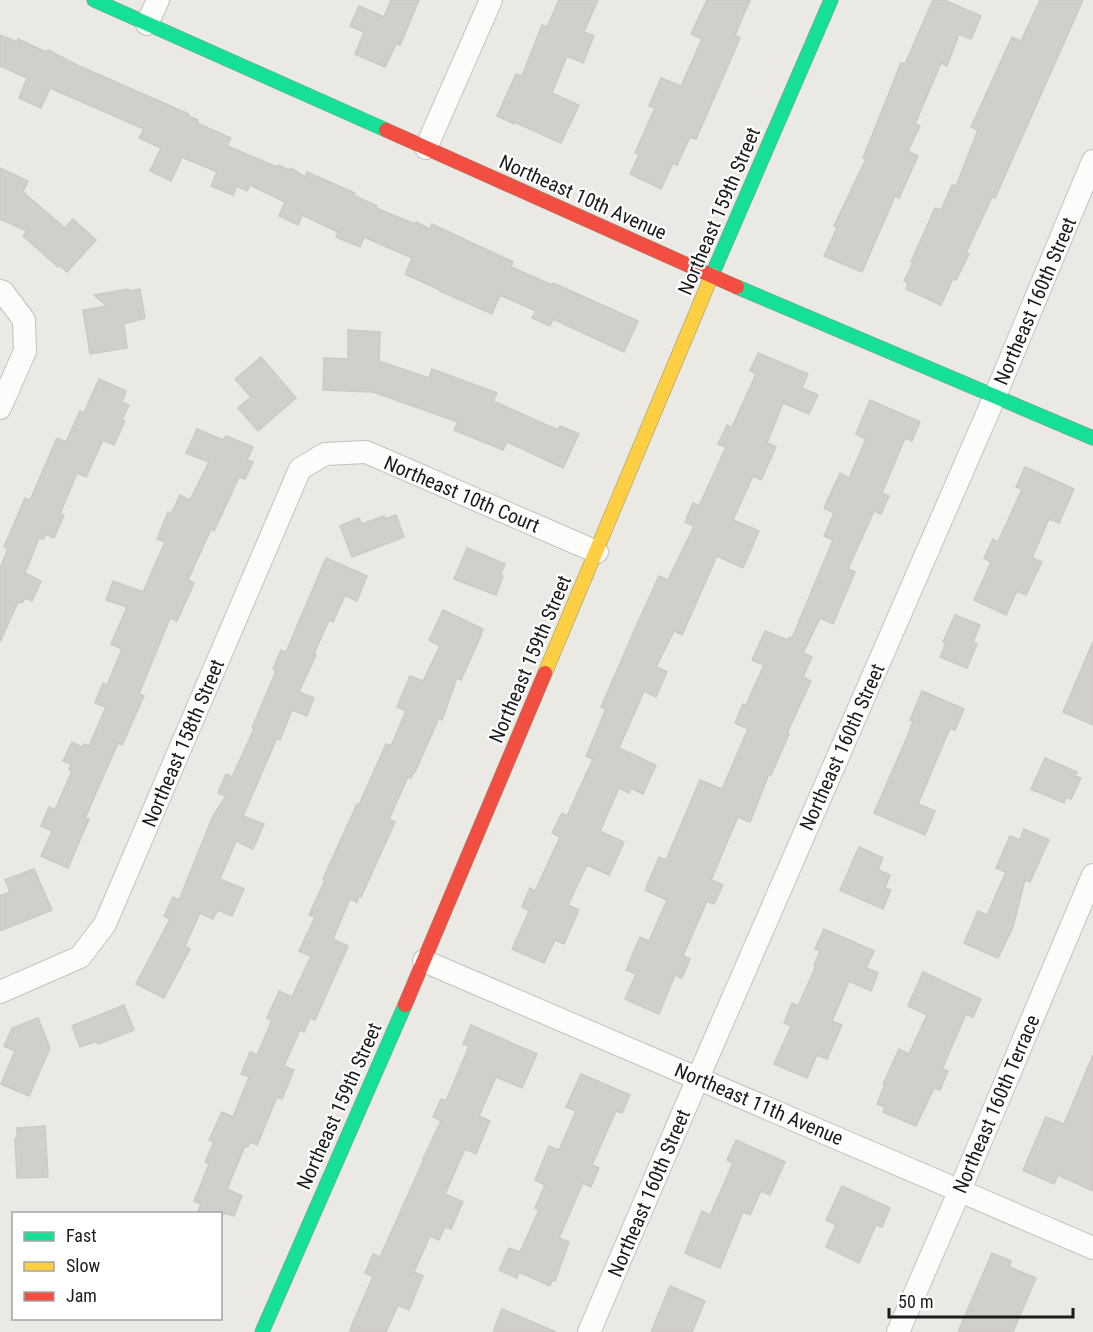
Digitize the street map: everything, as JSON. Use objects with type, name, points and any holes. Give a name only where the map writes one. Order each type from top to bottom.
[{"type":"street","name":"Northeast 10th Avenue","points":[[94,0],[712,276],[1093,438]]},
{"type":"street","points":[[147,24],[158,0]]},
{"type":"street","points":[[426,148],[491,0]]},
{"type":"street","name":"Northeast 159th Street","points":[[262,1332],[424,961],[712,276],[831,0]]},
{"type":"street","name":"Northeast 160th Street","points":[[589,1332],[995,396],[1093,161]]},
{"type":"street","points":[[0,291],[24,320],[25,351],[0,408]]},
{"type":"street","name":"Northeast 10th Court","points":[[325,454],[366,452],[597,552]]},
{"type":"street","name":"Northeast 158th Street","points":[[0,992],[80,957],[105,924],[300,469],[325,454]]},
{"type":"street","name":"Northeast 160th Terrace","points":[[898,1332],[1093,875]]},
{"type":"street","name":"Northeast 11th Avenue","points":[[424,961],[1093,1248]]},
{"type":"building","points":[[391,0],[419,0],[400,45],[396,44],[385,67],[355,54],[364,32],[350,26],[359,6],[384,17]]},
{"type":"building","points":[[559,0],[598,0],[584,32],[594,36],[583,63],[567,56],[552,93],[579,105],[561,143],[497,116],[516,74],[522,76],[542,25],[547,27]]},
{"type":"building","points":[[707,0],[750,0],[735,35],[740,38],[696,139],[690,137],[677,165],[673,163],[661,189],[630,174],[639,155],[635,153],[655,108],[649,106],[661,78],[681,86],[702,39],[691,34]]},
{"type":"building","points":[[933,0],[944,0],[981,16],[971,39],[959,34],[947,66],[941,63],[915,124],[920,126],[908,151],[918,156],[899,198],[895,196],[862,272],[824,256],[837,228],[834,226],[866,159],[863,158],[901,63],[905,64]]},
{"type":"building","points":[[1040,0],[1083,0],[995,198],[992,197],[966,253],[969,254],[956,280],[953,279],[941,305],[906,289],[908,283],[904,281],[935,208],[941,210],[952,185],[956,186],[978,130],[971,127],[1012,37],[1021,41]]},
{"type":"building","points":[[0,35],[17,42],[18,39],[46,52],[48,50],[189,114],[188,116],[198,120],[197,123],[231,138],[227,146],[277,167],[278,165],[289,170],[291,168],[305,177],[307,172],[355,193],[353,195],[377,206],[376,208],[415,224],[416,222],[430,229],[432,224],[513,262],[511,267],[638,321],[624,352],[553,319],[550,326],[532,318],[536,311],[500,295],[492,314],[405,274],[412,258],[364,237],[360,247],[336,237],[338,232],[302,215],[298,225],[279,216],[285,202],[250,185],[247,191],[237,186],[233,195],[211,186],[217,172],[182,157],[171,181],[150,171],[161,148],[139,138],[144,129],[50,88],[41,108],[19,98],[27,78],[0,66]]},
{"type":"building","points":[[0,168],[28,181],[23,192],[65,228],[73,219],[96,240],[67,272],[59,265],[58,267],[23,236],[27,231],[0,219]]},
{"type":"building","points":[[128,289],[129,291],[140,289],[145,318],[124,324],[127,348],[90,354],[83,310],[107,306],[94,295]]},
{"type":"building","points":[[348,330],[380,332],[379,361],[429,378],[432,369],[497,393],[493,401],[558,430],[560,426],[579,434],[563,468],[507,442],[503,450],[454,430],[458,422],[373,392],[323,390],[324,358],[348,359]]},
{"type":"building","points":[[758,353],[808,374],[802,388],[818,395],[809,414],[783,403],[767,443],[776,447],[761,480],[753,476],[733,520],[759,531],[743,568],[717,556],[682,635],[674,631],[656,667],[667,672],[656,697],[644,691],[619,748],[656,765],[643,794],[631,788],[629,793],[619,788],[600,831],[624,842],[609,875],[587,865],[568,905],[579,910],[564,944],[555,940],[544,963],[512,949],[529,911],[522,907],[530,888],[535,891],[560,837],[552,833],[562,813],[567,816],[593,759],[586,756],[606,709],[601,707],[638,622],[659,576],[668,580],[694,526],[685,522],[693,503],[699,506],[726,447],[718,444],[727,425],[732,427],[756,374],[750,371]]},
{"type":"building","points":[[261,357],[296,398],[258,431],[238,408],[251,397],[235,379]]},
{"type":"building","points":[[99,379],[126,391],[122,402],[129,405],[122,420],[125,421],[114,445],[103,440],[86,477],[77,473],[60,514],[64,515],[54,538],[46,534],[43,539],[39,538],[25,573],[41,581],[32,601],[25,598],[22,603],[18,602],[0,642],[0,568],[8,549],[4,547],[25,498],[30,500],[57,438],[66,442],[80,411],[84,413]]},
{"type":"building","points":[[870,400],[920,422],[912,441],[905,438],[882,493],[889,496],[881,514],[874,511],[848,569],[855,572],[833,624],[820,618],[803,653],[812,657],[803,677],[811,681],[750,822],[738,817],[711,880],[723,885],[714,904],[707,901],[683,956],[690,959],[682,978],[675,975],[659,1014],[625,999],[636,974],[626,970],[640,937],[649,941],[667,900],[645,890],[659,857],[666,860],[700,780],[722,789],[748,729],[735,723],[764,665],[752,660],[765,631],[788,640],[792,638],[833,540],[824,536],[834,513],[824,508],[840,473],[849,478],[866,439],[856,434]]},
{"type":"building","points":[[197,429],[223,440],[226,436],[253,447],[247,460],[253,462],[245,479],[239,477],[214,531],[211,529],[188,580],[194,583],[177,621],[170,618],[139,694],[144,696],[122,745],[118,743],[85,818],[89,819],[68,868],[41,856],[52,831],[41,826],[49,807],[55,810],[72,771],[69,770],[71,764],[63,761],[72,742],[82,747],[84,744],[89,746],[106,707],[95,703],[103,683],[107,685],[122,649],[111,644],[127,607],[106,600],[113,581],[143,592],[165,542],[157,539],[168,512],[171,514],[180,495],[190,500],[209,462],[186,453]]},
{"type":"building","points":[[1025,467],[1074,489],[1059,523],[1049,519],[1032,558],[1042,562],[1026,595],[1017,591],[1006,615],[974,600],[991,562],[984,558],[993,539],[998,542],[1022,489],[1016,487]]},
{"type":"building","points":[[396,515],[404,537],[352,557],[340,526],[359,518],[362,524],[384,516],[385,519]]},
{"type":"building","points":[[467,548],[505,564],[496,595],[454,579]]},
{"type":"building","points":[[326,558],[367,576],[357,601],[345,595],[333,622],[329,620],[299,692],[314,698],[307,716],[292,710],[280,740],[277,738],[243,816],[264,824],[253,849],[236,841],[220,879],[244,889],[232,916],[218,910],[213,919],[200,913],[185,946],[190,949],[164,998],[136,984],[170,919],[164,916],[173,897],[179,900],[213,816],[226,796],[218,793],[226,774],[232,777],[254,729],[252,728],[276,671],[273,669],[281,650],[286,652]]},
{"type":"building","points":[[443,610],[483,629],[461,680],[457,678],[442,720],[439,718],[415,772],[411,778],[408,777],[389,819],[395,822],[361,897],[359,896],[357,902],[350,899],[333,939],[348,946],[315,1020],[310,1018],[304,1032],[300,1030],[284,1066],[294,1070],[282,1099],[277,1097],[257,1145],[250,1142],[248,1147],[245,1146],[227,1189],[242,1196],[234,1216],[222,1214],[222,1212],[198,1212],[201,1204],[194,1201],[209,1164],[205,1162],[214,1142],[209,1140],[222,1112],[233,1117],[249,1077],[241,1074],[250,1052],[257,1055],[272,1020],[267,1018],[279,991],[292,997],[311,956],[299,951],[315,917],[309,915],[357,804],[359,805],[386,744],[391,746],[406,711],[397,707],[410,676],[423,681],[440,646],[429,640]]},
{"type":"building","points":[[955,615],[980,625],[973,642],[977,644],[967,668],[940,657],[946,643],[943,642]]},
{"type":"building","points":[[1093,642],[1093,725],[1063,712]]},
{"type":"building","points":[[922,691],[964,709],[955,730],[950,728],[918,804],[935,811],[925,835],[874,813],[907,737],[913,721],[910,720]]},
{"type":"building","points":[[1045,758],[1077,772],[1075,776],[1081,778],[1071,799],[1066,797],[1064,803],[1031,789]]},
{"type":"building","points":[[1024,829],[1049,840],[1030,882],[1025,880],[1013,927],[998,958],[964,943],[978,911],[987,915],[1006,872],[996,868],[1010,836],[1020,840]]},
{"type":"building","points":[[859,847],[883,858],[878,870],[890,875],[885,888],[891,890],[883,909],[840,890]]},
{"type":"building","points":[[34,869],[52,910],[0,931],[0,896],[10,892],[5,880]]},
{"type":"building","points":[[824,929],[874,951],[866,968],[878,973],[871,991],[849,981],[832,1021],[842,1025],[827,1059],[817,1055],[807,1078],[774,1064],[791,1026],[784,1023],[792,1003],[798,1006],[816,966],[814,965],[820,951],[815,949]]},
{"type":"building","points":[[923,972],[981,999],[973,1017],[966,1014],[942,1069],[948,1071],[940,1090],[934,1088],[916,1126],[883,1112],[885,1107],[877,1104],[885,1084],[883,1084],[899,1049],[909,1054],[927,1015],[908,1006]]},
{"type":"building","points":[[124,1005],[134,1030],[98,1044],[97,1041],[80,1047],[72,1026]]},
{"type":"building","points":[[38,1018],[50,1048],[29,1096],[1,1084],[15,1051],[4,1046],[12,1028]]},
{"type":"building","points":[[471,1025],[537,1054],[522,1088],[496,1077],[479,1116],[490,1121],[476,1154],[465,1149],[445,1194],[463,1202],[451,1229],[445,1227],[439,1240],[430,1236],[414,1272],[423,1276],[409,1310],[398,1305],[386,1332],[349,1332],[373,1276],[365,1273],[373,1254],[380,1257],[441,1121],[433,1117],[441,1099],[446,1101],[469,1046],[463,1044]]},
{"type":"building","points":[[1093,1055],[1093,1191],[1058,1175],[1054,1184],[1023,1170],[1046,1117],[1064,1124]]},
{"type":"building","points":[[581,1074],[630,1095],[622,1113],[616,1111],[592,1165],[599,1168],[591,1187],[583,1183],[559,1238],[569,1242],[555,1281],[552,1280],[550,1286],[519,1272],[517,1278],[499,1270],[509,1248],[520,1252],[539,1210],[535,1208],[545,1185],[535,1180],[549,1146],[559,1150],[576,1111],[566,1107]]},
{"type":"building","points":[[45,1126],[48,1177],[17,1178],[15,1138],[17,1138],[17,1128]]},
{"type":"building","points":[[736,1140],[785,1162],[770,1195],[761,1191],[750,1215],[743,1212],[720,1268],[685,1253],[702,1211],[710,1215],[733,1163],[727,1160]]},
{"type":"building","points":[[842,1186],[890,1208],[882,1227],[876,1225],[859,1263],[826,1247],[836,1225],[826,1220]]},
{"type":"building","points":[[992,1253],[1011,1261],[1009,1267],[1036,1278],[1013,1332],[958,1332]]},
{"type":"building","points":[[670,1286],[705,1301],[692,1332],[651,1332]]},
{"type":"building","points":[[502,1309],[556,1332],[493,1332]]},
{"type":"traffic: fast","points":[[94,0],[386,130]]},
{"type":"traffic: fast","points":[[712,275],[831,0]]},
{"type":"traffic: fast","points":[[737,287],[1093,438]]},
{"type":"traffic: fast","points":[[262,1332],[405,1005]]},
{"type":"traffic: slow","points":[[545,673],[712,275]]},
{"type":"traffic: jam","points":[[386,130],[737,287]]},
{"type":"traffic: jam","points":[[405,1005],[545,673]]}]
